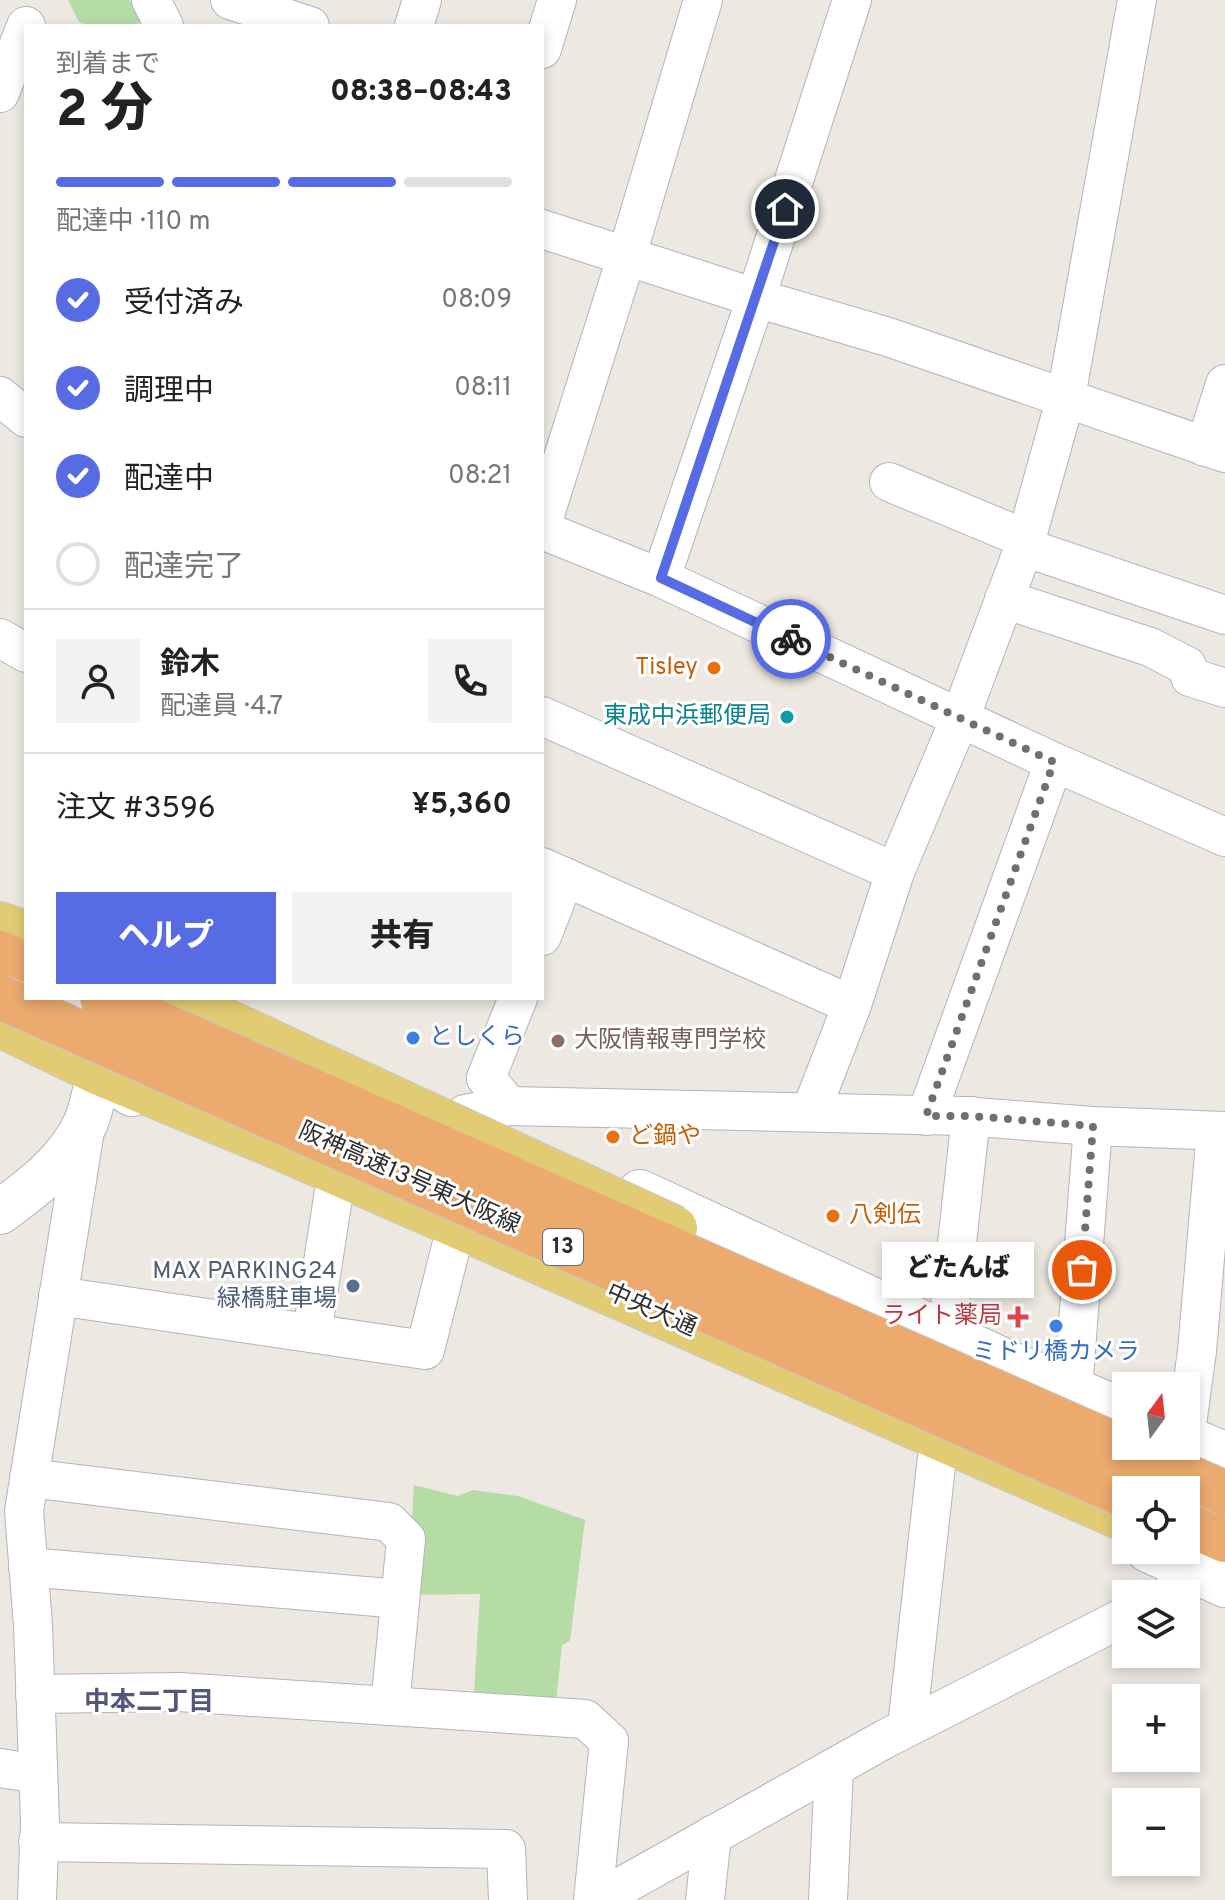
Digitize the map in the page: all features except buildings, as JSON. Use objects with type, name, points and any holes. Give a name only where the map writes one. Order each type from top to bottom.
[{"type":"highway","points":[[0,953],[24,964]]},
{"type":"highway","name":"阪神高速13号東大阪線","points":[[0,997],[1112,1490]]},
{"type":"highway","name":"阪神高速13号東大阪線","points":[[107,1000],[1225,1493]]},
{"type":"highway","points":[[1200,1529],[1225,1540]]},
{"type":"main road","points":[[0,924],[24,933]]},
{"type":"main road","points":[[181,1000],[756,1265],[1112,1423]]},
{"type":"main road","name":"中央大通","points":[[0,1025],[99,1073],[280,1148],[1112,1514]]},
{"type":"main road","points":[[1196,1460],[1225,1473]]},
{"type":"street","points":[[27,24],[36,0]]},
{"type":"street","points":[[151,0],[163,24]]},
{"type":"street","points":[[230,0],[304,24]]},
{"type":"street","points":[[415,24],[422,0]]},
{"type":"street","points":[[544,42],[557,0]]},
{"type":"street","points":[[544,518],[703,0]]},
{"type":"street","points":[[661,578],[852,0]]},
{"type":"street","points":[[811,1111],[852,1005],[895,872],[960,718],[1025,543],[1066,397],[1137,0]]},
{"type":"street","points":[[0,93],[24,31]]},
{"type":"street","points":[[544,230],[888,337],[1215,450],[1225,384]]},
{"type":"street","points":[[0,396],[24,416]]},
{"type":"street","points":[[889,482],[1025,543],[1225,615]]},
{"type":"street","points":[[544,531],[661,578],[1054,762],[1225,837]]},
{"type":"street","points":[[1004,599],[1150,647],[1187,666],[1190,677],[1225,688]]},
{"type":"street","points":[[0,638],[24,652]]},
{"type":"street","points":[[544,717],[895,872]]},
{"type":"street","points":[[926,1116],[1054,762]]},
{"type":"street","points":[[544,925],[554,872],[852,1005]]},
{"type":"street","points":[[37,1900],[35,1694],[16,1622],[28,1567],[24,1511],[87,1120],[99,1073],[126,1000]]},
{"type":"street","points":[[210,1000],[241,1009],[947,1334],[1112,1406]]},
{"type":"street","points":[[509,1106],[486,1078],[517,1000]]},
{"type":"street","points":[[99,1073],[178,1122],[1112,1534]]},
{"type":"street","points":[[465,1114],[509,1106],[811,1111],[971,1116],[1093,1126],[1221,1131],[1194,1372]]},
{"type":"street","points":[[947,1334],[971,1116]]},
{"type":"street","points":[[0,1212],[39,1183],[59,1162],[87,1120]]},
{"type":"street","points":[[1073,1390],[1093,1126]]},
{"type":"street","points":[[312,1333],[334,1191]]},
{"type":"street","points":[[58,1296],[425,1350],[452,1243]]},
{"type":"street","points":[[1200,1442],[1225,1454]]},
{"type":"street","points":[[907,1727],[937,1457]]},
{"type":"street","points":[[29,1478],[389,1522],[406,1539],[390,1706]]},
{"type":"street","points":[[28,1567],[400,1599]]},
{"type":"street","points":[[595,1900],[907,1727],[1112,1623]]},
{"type":"street","points":[[35,1694],[179,1692],[585,1719],[609,1741],[595,1900]]},
{"type":"street","points":[[0,1768],[38,1774]]},
{"type":"street","points":[[828,1900],[834,1768]]},
{"type":"street","points":[[705,1900],[712,1835]]},
{"type":"street","points":[[38,1842],[506,1849],[508,1900]]},
{"type":"green space","points":[[68,0],[130,0],[141,22],[86,24],[79,22]]},
{"type":"green space","points":[[414,1485],[458,1496],[473,1490],[518,1496],[585,1520],[570,1641],[562,1645],[556,1703],[474,1692],[480,1594],[407,1595]]},
{"type":"way so far","points":[[791,639],[1054,762],[926,1116],[971,1116],[1093,1126],[1082,1270]]},
{"type":"place","name":"Tisley","points":[[714,668]]},
{"type":"place","name":"東成中浜郵便局","points":[[787,717]]},
{"type":"place","name":"としくら","points":[[413,1038]]},
{"type":"place","name":"大阪情報専門学校","points":[[558,1041]]},
{"type":"place","name":"ど鍋や","points":[[613,1137]]},
{"type":"place","name":"八剣伝","points":[[833,1216]]},
{"type":"place","name":"どたんば","points":[[1082,1270]]},
{"type":"place","name":"MAX PARKING24 緑橋駐車場","points":[[353,1286]]},
{"type":"place","name":"ライト薬局","points":[[1018,1317]]},
{"type":"place","name":"ミドリ橋カメラ","points":[[1056,1326]]},
{"type":"district","name":"中本二丁目","points":[[149,1703]]},
{"type":"route","points":[[785,209],[661,578],[791,639]]}]
